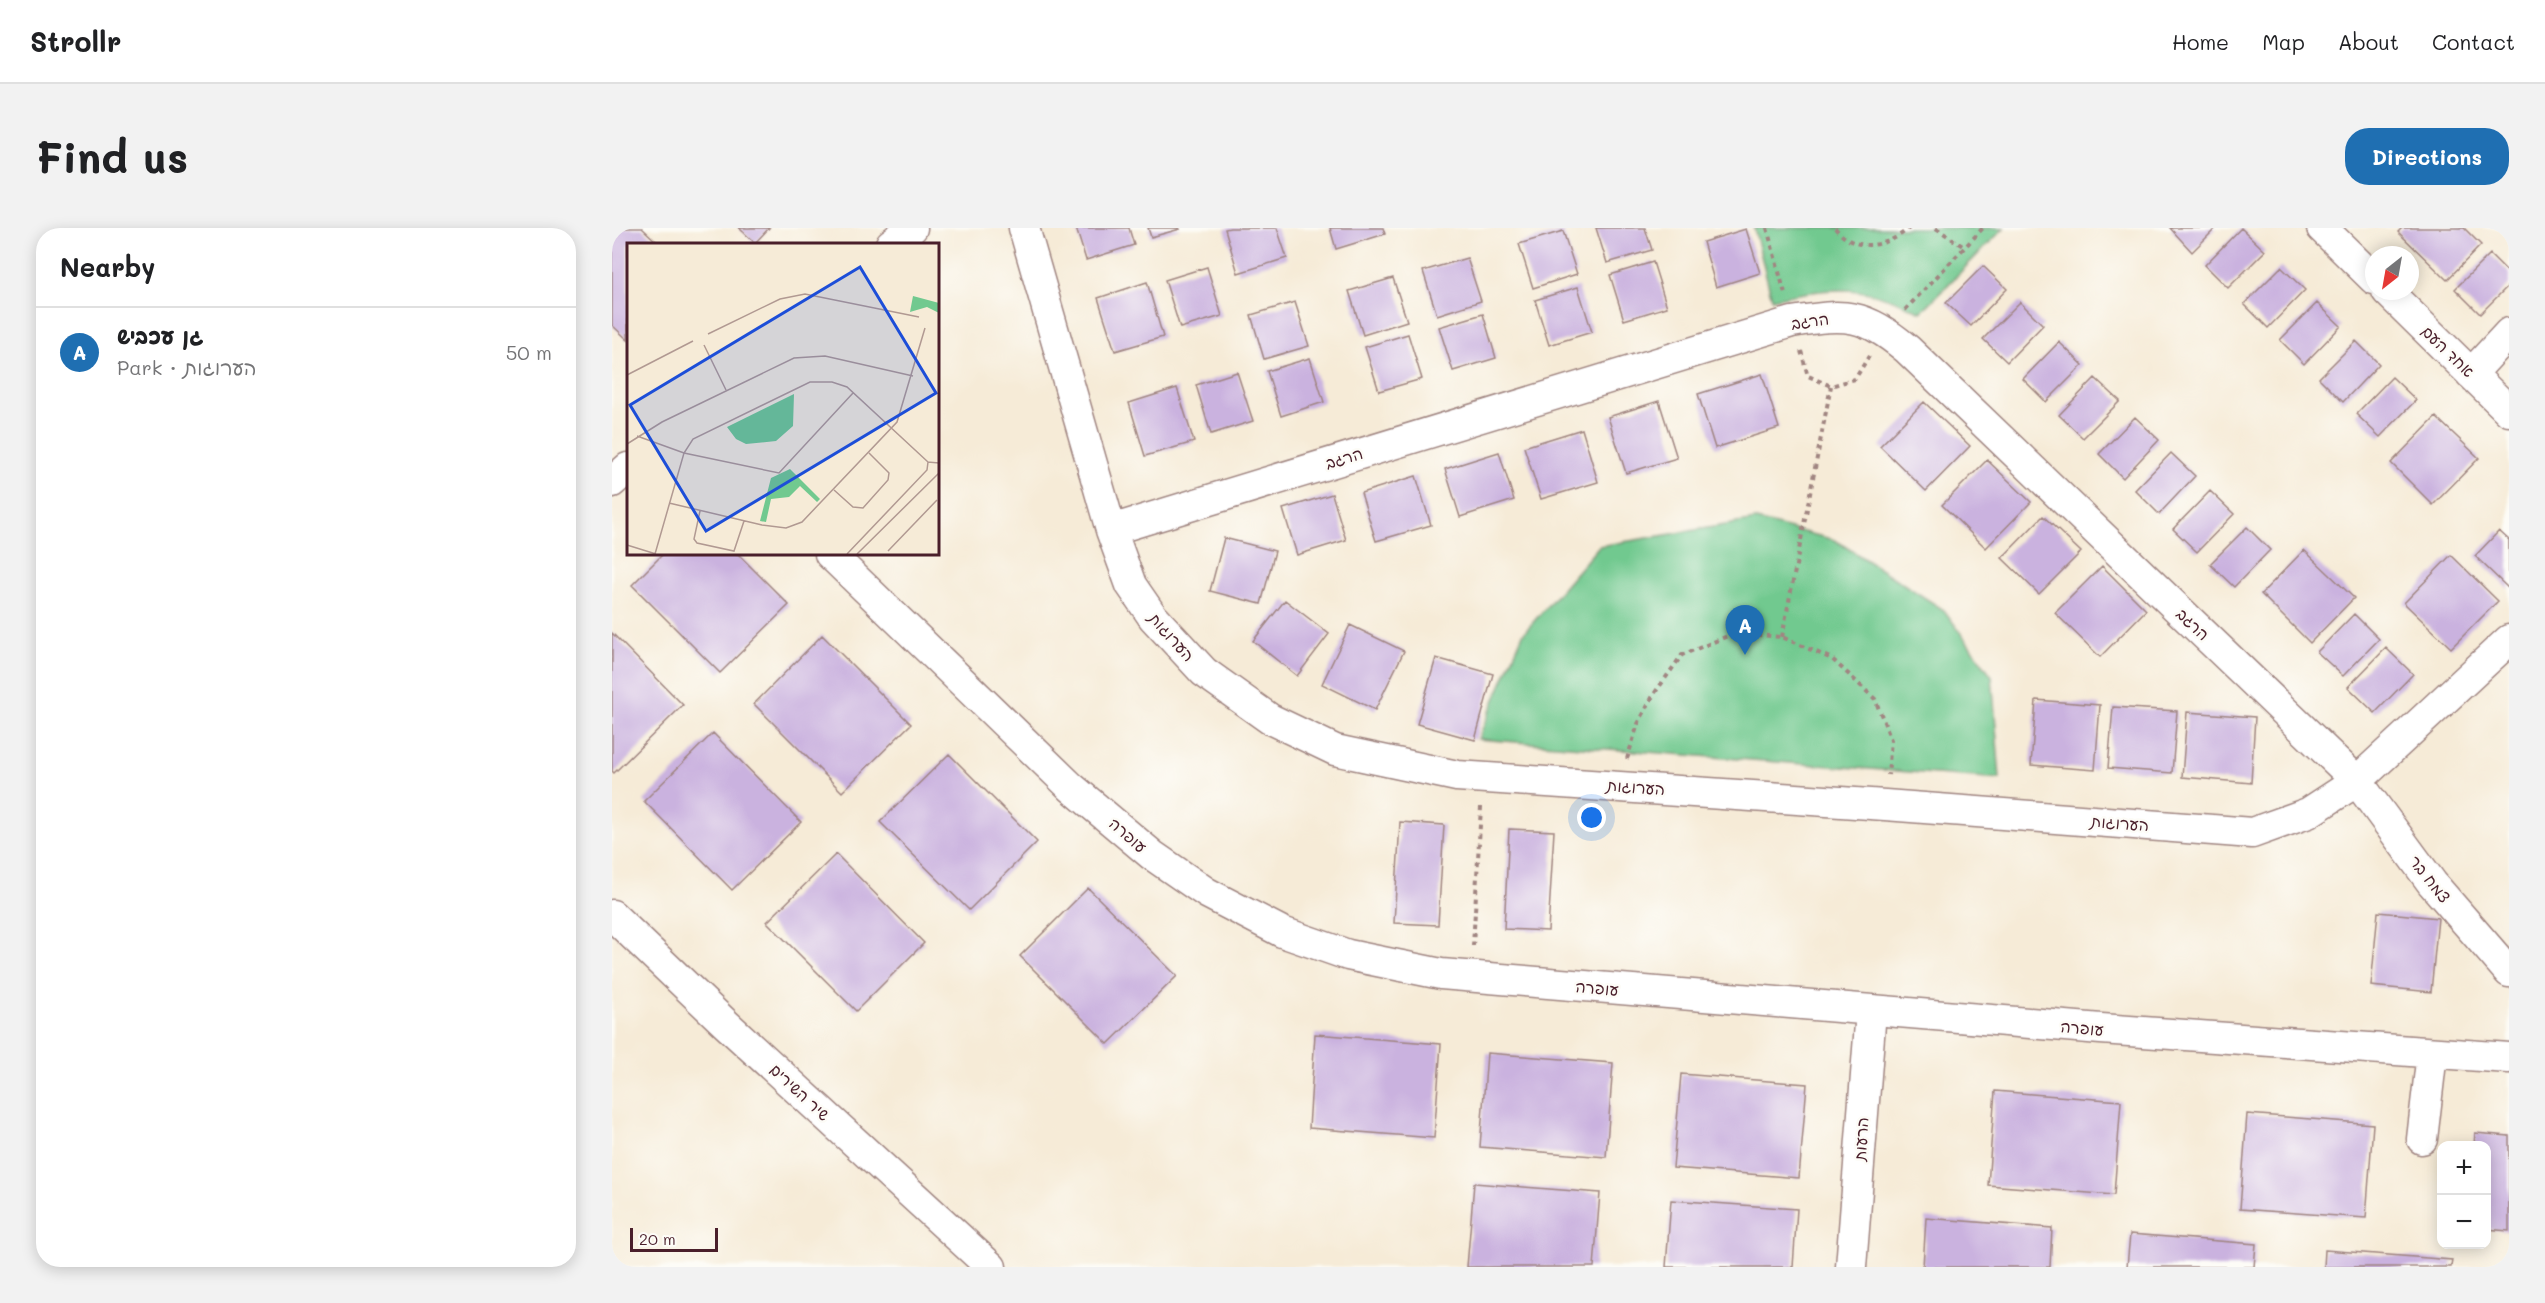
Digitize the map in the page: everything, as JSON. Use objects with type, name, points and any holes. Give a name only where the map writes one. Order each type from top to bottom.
[{"type":"street","points":[[892,243],[912,228]]},
{"type":"street","name":"הערוגות","points":[[1024,228],[1111,530],[1131,585],[1153,617],[1204,672],[1270,719],[1335,750],[1457,776],[2252,833],[2308,813],[2357,781],[2509,640]]},
{"type":"street","points":[[2322,228],[2365,270]]},
{"type":"street","name":"אחד העם","points":[[2396,300],[2509,411]]},
{"type":"street","name":"הרגב","points":[[1111,530],[1792,322],[1822,317],[1853,316],[1885,331],[1907,350],[2357,781]]},
{"type":"street","points":[[2471,374],[2509,333]]},
{"type":"street","points":[[612,482],[627,469]]},
{"type":"street","name":"עופרה","points":[[831,555],[1071,787],[1152,855],[1208,893],[1282,932],[1348,955],[1441,974],[1471,977],[1871,1011],[2509,1058]]},
{"type":"street","name":"צמח בר","points":[[2357,781],[2432,884],[2509,972]]},
{"type":"street","name":"שיר השירים","points":[[612,915],[726,1024],[992,1267]]},
{"type":"street","name":"הרעות","points":[[1851,1267],[1871,1011]]},
{"type":"street","points":[[2422,1139],[2432,1053]]},
{"type":"path","points":[[1836,228],[1852,242],[1867,246],[1883,245],[1897,238],[1909,228]]},
{"type":"path","points":[[1936,228],[1964,248]]},
{"type":"path","points":[[1782,637],[1831,386]]},
{"type":"path","points":[[1619,786],[1638,724],[1654,694],[1682,655],[1735,633],[1782,637],[1832,659],[1875,699],[1890,740],[1885,805]]},
{"type":"path","points":[[1471,977],[1483,777]]},
{"type":"green space","points":[[1754,228],[2004,228],[1921,312],[1882,296],[1848,290],[1813,292],[1772,299]]},
{"type":"green space","points":[[1756,520],[1835,540],[1944,610],[1992,676],[2000,779],[1478,739],[1523,634],[1599,546]]},
{"type":"building","points":[[612,228],[642,228],[658,243],[627,243],[627,339],[612,325]]},
{"type":"building","points":[[739,228],[769,228],[755,243]]},
{"type":"building","points":[[1076,228],[1129,228],[1134,245],[1086,260]]},
{"type":"building","points":[[1148,228],[1179,228],[1180,229],[1151,237]]},
{"type":"building","points":[[1277,228],[1287,258],[1238,273],[1225,229]]},
{"type":"building","points":[[1330,228],[1383,228],[1385,234],[1336,249]]},
{"type":"building","points":[[1596,228],[1645,228],[1652,250],[1607,263]]},
{"type":"building","points":[[2170,228],[2216,228],[2192,252]]},
{"type":"building","points":[[2241,228],[2265,251],[2228,288],[2205,265]]},
{"type":"building","points":[[2402,228],[2464,228],[2481,245],[2447,280],[2419,253],[2419,246],[2412,246],[2398,232]]},
{"type":"building","points":[[1746,229],[1760,273],[1716,287],[1703,242]]},
{"type":"building","points":[[1563,231],[1577,274],[1533,288],[1519,244]]},
{"type":"building","points":[[2490,254],[2509,273],[2509,285],[2480,314],[2455,289]]},
{"type":"building","points":[[1467,258],[1481,301],[1437,315],[1423,271]]},
{"type":"building","points":[[1653,262],[1667,307],[1624,320],[1610,275]]},
{"type":"building","points":[[1983,266],[2007,289],[1971,326],[1946,303]]},
{"type":"building","points":[[1207,267],[1222,316],[1180,328],[1165,280]]},
{"type":"building","points":[[2281,267],[2305,290],[2268,328],[2244,304]]},
{"type":"building","points":[[1393,278],[1407,321],[1363,335],[1349,291]]},
{"type":"building","points":[[1147,282],[1163,337],[1115,351],[1098,298]]},
{"type":"building","points":[[1578,287],[1592,332],[1549,345],[1535,300]]},
{"type":"building","points":[[1295,302],[1309,346],[1264,359],[1251,315]]},
{"type":"building","points":[[2020,302],[2043,325],[2007,362],[1983,339]]},
{"type":"building","points":[[2317,303],[2341,326],[2304,364],[2280,340]]},
{"type":"building","points":[[1483,314],[1496,358],[1453,371],[1439,327]]},
{"type":"building","points":[[1408,334],[1422,379],[1379,391],[1365,347]]},
{"type":"building","points":[[2356,341],[2379,364],[2343,402],[2319,378]]},
{"type":"building","points":[[2059,342],[2083,365],[2046,402],[2023,379]]},
{"type":"building","points":[[1310,358],[1324,402],[1281,416],[1267,371]]},
{"type":"building","points":[[1237,372],[1253,421],[1211,434],[1196,385]]},
{"type":"building","points":[[1762,374],[1779,428],[1715,448],[1698,394]]},
{"type":"building","points":[[2392,377],[2416,400],[2380,437],[2356,414]]},
{"type":"building","points":[[2095,378],[2120,401],[2083,438],[2059,415]]},
{"type":"building","points":[[1177,388],[1194,442],[1145,456],[1129,403]]},
{"type":"building","points":[[1659,401],[1677,458],[1626,473],[1608,417]]},
{"type":"building","points":[[1924,402],[1970,446],[1926,491],[1880,446]]},
{"type":"building","points":[[2135,417],[2159,440],[2123,478],[2099,454]]},
{"type":"building","points":[[2436,417],[2479,458],[2433,505],[2391,463]]},
{"type":"building","points":[[1582,429],[1598,482],[1541,499],[1524,447]]},
{"type":"building","points":[[1499,452],[1514,500],[1460,517],[1445,469]]},
{"type":"building","points":[[2171,453],[2195,476],[2159,514],[2135,490]]},
{"type":"building","points":[[1987,460],[2031,502],[1986,548],[1942,505]]},
{"type":"building","points":[[1416,476],[1431,525],[1376,541],[1361,493]]},
{"type":"building","points":[[2210,491],[2234,514],[2197,552],[2173,529]]},
{"type":"building","points":[[1332,494],[1346,540],[1297,555],[1283,509]]},
{"type":"building","points":[[2043,516],[2081,552],[2039,594],[2002,558]]},
{"type":"building","points":[[2247,527],[2270,550],[2234,587],[2210,564]]},
{"type":"building","points":[[2499,531],[2509,540],[2509,589],[2475,556]]},
{"type":"building","points":[[1224,538],[1275,551],[1261,604],[1210,591]]},
{"type":"building","points":[[2304,550],[2354,598],[2310,643],[2261,594]]},
{"type":"building","points":[[662,555],[739,555],[789,605],[720,673],[632,585]]},
{"type":"building","points":[[2451,555],[2498,601],[2451,648],[2404,603]]},
{"type":"building","points":[[2102,566],[2146,610],[2100,657],[2055,613]]},
{"type":"building","points":[[1285,600],[1329,634],[1297,676],[1253,641]]},
{"type":"building","points":[[2354,614],[2379,639],[2343,676],[2317,652]]},
{"type":"building","points":[[1350,625],[1404,651],[1375,710],[1322,684]]},
{"type":"building","points":[[612,633],[683,705],[614,773],[612,771]]},
{"type":"building","points":[[822,635],[911,724],[842,792],[754,704]]},
{"type":"building","points":[[2386,648],[2413,674],[2375,713],[2348,687]]},
{"type":"building","points":[[1436,658],[1493,674],[1475,740],[1417,724]]},
{"type":"building","points":[[2036,700],[2100,705],[2095,770],[2031,765]]},
{"type":"building","points":[[2113,707],[2177,711],[2172,773],[2108,768]]},
{"type":"building","points":[[2187,712],[2255,717],[2251,783],[2182,777]]},
{"type":"building","points":[[713,733],[801,822],[732,890],[644,801]]},
{"type":"building","points":[[949,754],[1037,842],[969,910],[880,822]]},
{"type":"building","points":[[1400,822],[1444,825],[1438,925],[1394,923]]},
{"type":"building","points":[[1509,829],[1554,831],[1548,931],[1504,929]]},
{"type":"building","points":[[836,854],[924,943],[856,1011],[767,922]]},
{"type":"building","points":[[1088,888],[1177,976],[1108,1044],[1020,956]]},
{"type":"building","points":[[2378,912],[2438,918],[2431,992],[2371,986]]},
{"type":"building","points":[[1315,1034],[1441,1044],[1434,1138],[1309,1128]]},
{"type":"building","points":[[1487,1053],[1613,1063],[1606,1157],[1480,1147]]},
{"type":"building","points":[[1681,1074],[1807,1084],[1799,1178],[1673,1168]]},
{"type":"building","points":[[1995,1091],[2121,1101],[2114,1195],[1988,1185]]},
{"type":"building","points":[[2247,1114],[2373,1124],[2366,1218],[2240,1209]]},
{"type":"building","points":[[2475,1133],[2509,1136],[2509,1231],[2491,1229],[2491,1141],[2474,1141]]},
{"type":"building","points":[[1474,1183],[1600,1193],[1594,1267],[1467,1267]]},
{"type":"building","points":[[1671,1200],[1797,1209],[1793,1267],[1666,1267]]},
{"type":"building","points":[[1926,1218],[2052,1228],[2050,1267],[1923,1267]]},
{"type":"building","points":[[2130,1234],[2256,1244],[2254,1267],[2127,1267]]},
{"type":"building","points":[[2325,1250],[2452,1260],[2451,1267],[2324,1267]]},
{"type":"place","name":"גן עכביש","points":[[1745,655]]}]
